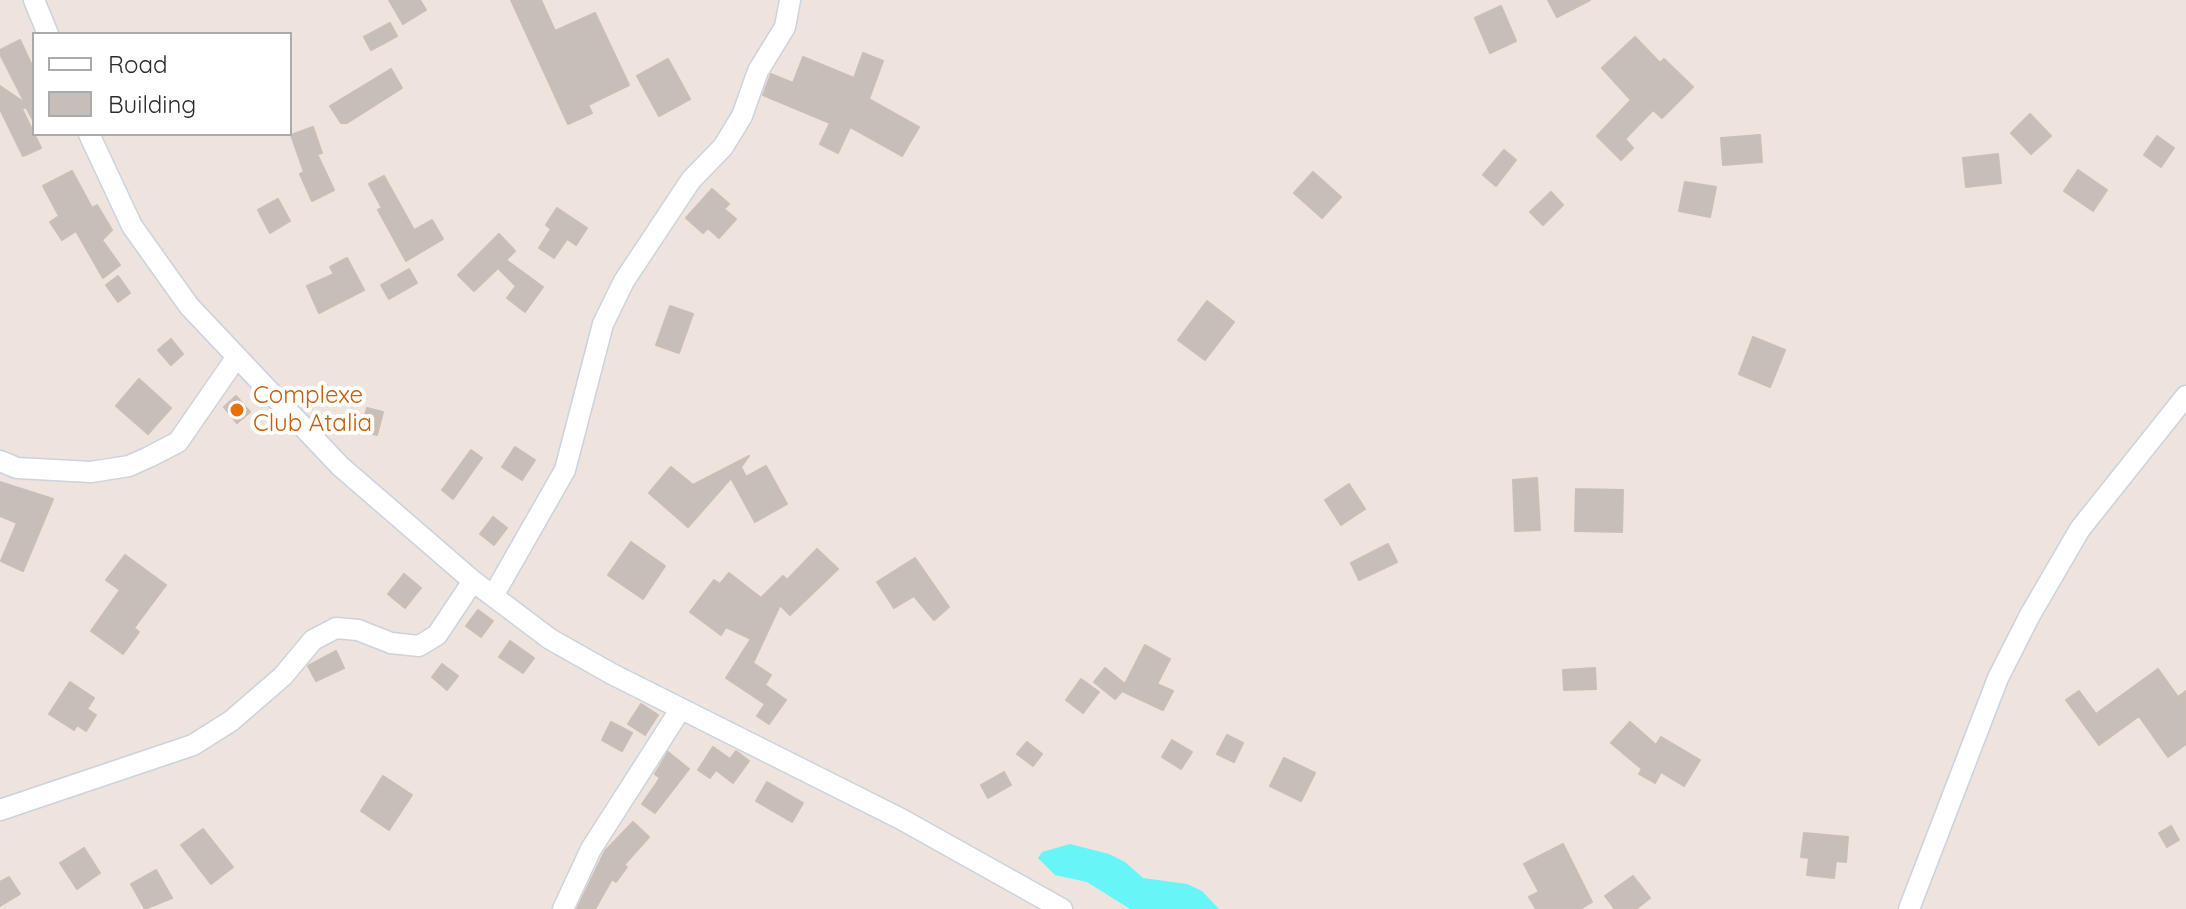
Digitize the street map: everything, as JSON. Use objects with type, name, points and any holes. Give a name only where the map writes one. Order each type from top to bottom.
[{"type":"street","points":[[34,0],[47,32]]},
{"type":"street","points":[[493,596],[565,470],[603,324],[617,295],[691,180],[723,147],[742,116],[758,71],[785,27],[790,0]]},
{"type":"street","points":[[90,136],[132,226],[189,306],[340,466],[473,581],[550,639],[680,710],[901,819],[1062,909]]},
{"type":"street","points":[[0,461],[17,468],[91,472],[129,466],[178,442],[236,358]]},
{"type":"street","points":[[1909,909],[1998,678],[2030,615],[2080,529],[2186,396]]},
{"type":"street","points":[[0,810],[193,745],[231,721],[283,676],[313,640],[336,628],[358,630],[391,643],[419,646],[437,635],[473,581]]},
{"type":"street","points":[[563,909],[591,849],[680,710]]},
{"type":"water","points":[[1070,844],[1109,854],[1125,862],[1143,878],[1187,884],[1202,891],[1219,909],[1130,909],[1087,882],[1055,875],[1038,858],[1042,852]]},
{"type":"building","points":[[389,0],[420,0],[426,10],[403,24]]},
{"type":"building","points":[[511,0],[541,0],[555,31],[595,13],[629,85],[588,105],[592,113],[568,124]]},
{"type":"building","points":[[1548,0],[1590,0],[1557,17]]},
{"type":"building","points":[[1501,6],[1516,41],[1490,53],[1475,18]]},
{"type":"building","points":[[390,23],[397,36],[371,50],[364,37]]},
{"type":"building","points":[[1635,37],[1660,63],[1664,59],[1693,87],[1662,118],[1653,110],[1625,139],[1633,148],[1621,160],[1597,136],[1631,100],[1602,68]]},
{"type":"building","points":[[20,40],[32,66],[32,118],[26,107],[22,109],[32,136],[35,136],[41,148],[23,156],[0,109],[0,86],[25,103],[0,50]]},
{"type":"building","points":[[863,53],[883,61],[869,99],[919,127],[902,156],[850,127],[838,153],[820,144],[830,123],[763,95],[771,74],[793,83],[803,57],[854,78]]},
{"type":"building","points":[[668,59],[690,99],[659,116],[637,76]]},
{"type":"building","points":[[391,69],[402,88],[347,123],[341,123],[330,106]]},
{"type":"building","points":[[2030,114],[2051,136],[2031,154],[2011,133]]},
{"type":"building","points":[[313,127],[322,153],[317,154],[334,190],[312,201],[300,174],[304,172],[292,135]]},
{"type":"building","points":[[1760,135],[1762,162],[1723,165],[1721,138]]},
{"type":"building","points":[[2157,136],[2174,148],[2161,167],[2144,155]]},
{"type":"building","points":[[1504,150],[1516,160],[1496,186],[1483,175]]},
{"type":"building","points":[[1998,154],[2001,183],[1966,187],[1963,158]]},
{"type":"building","points":[[2078,170],[2107,190],[2093,211],[2064,191]]},
{"type":"building","points":[[72,171],[92,208],[97,205],[112,230],[102,240],[120,265],[103,278],[76,231],[62,240],[50,222],[59,216],[43,186]]},
{"type":"building","points":[[1313,172],[1341,197],[1322,218],[1294,193]]},
{"type":"building","points":[[384,176],[414,230],[432,220],[443,239],[406,261],[378,210],[382,208],[369,184]]},
{"type":"building","points":[[1685,182],[1716,187],[1710,217],[1679,211]]},
{"type":"building","points":[[712,189],[729,204],[724,209],[736,219],[719,238],[708,228],[703,233],[686,218]]},
{"type":"building","points":[[1551,192],[1563,205],[1543,225],[1530,212]]},
{"type":"building","points":[[278,199],[290,221],[270,233],[258,210]]},
{"type":"building","points":[[557,208],[587,228],[576,245],[567,239],[554,258],[539,248],[551,229],[546,225]]},
{"type":"building","points":[[499,234],[515,251],[506,260],[543,287],[525,312],[507,298],[516,286],[498,268],[474,291],[458,275]]},
{"type":"building","points":[[347,258],[364,290],[319,313],[307,286],[334,274],[330,267]]},
{"type":"building","points":[[409,269],[417,283],[389,299],[381,285]]},
{"type":"building","points":[[118,276],[130,293],[118,302],[106,285]]},
{"type":"building","points":[[1207,301],[1234,322],[1205,360],[1178,340]]},
{"type":"building","points":[[670,306],[693,314],[679,353],[656,345]]},
{"type":"building","points":[[1753,337],[1785,350],[1770,387],[1739,374]]},
{"type":"building","points":[[171,339],[183,354],[171,365],[158,350]]},
{"type":"building","points":[[139,379],[171,408],[148,434],[116,406]]},
{"type":"building","name":"Complexe Club Atalia","points":[[236,396],[250,412],[237,423],[224,407]]},
{"type":"building","points":[[367,408],[383,412],[377,435],[361,430]]},
{"type":"building","points":[[515,447],[535,460],[522,480],[502,467]]},
{"type":"building","points":[[471,450],[482,458],[453,499],[442,490]]},
{"type":"building","points":[[749,456],[741,467],[746,477],[766,466],[787,504],[755,522],[731,478],[688,527],[649,493],[671,467],[693,485]]},
{"type":"building","points":[[1537,478],[1540,530],[1515,531],[1513,480]]},
{"type":"building","points":[[0,482],[53,499],[23,571],[1,561],[17,523],[0,516]]},
{"type":"building","points":[[1349,484],[1365,509],[1341,525],[1325,500]]},
{"type":"building","points":[[1576,489],[1623,490],[1622,532],[1575,531]]},
{"type":"building","points":[[493,517],[507,528],[494,545],[480,534]]},
{"type":"building","points":[[631,542],[665,566],[643,599],[608,575]]},
{"type":"building","points":[[1388,544],[1397,562],[1359,580],[1351,563]]},
{"type":"building","points":[[817,549],[838,569],[790,615],[780,605],[753,663],[771,675],[765,685],[786,700],[769,724],[757,716],[765,704],[726,678],[751,639],[726,627],[721,635],[690,612],[714,580],[720,584],[729,573],[761,598],[783,576],[787,580]]},
{"type":"building","points":[[125,555],[166,585],[134,628],[139,632],[123,654],[91,631],[120,590],[106,580]]},
{"type":"building","points":[[915,558],[949,607],[934,620],[914,596],[894,608],[877,582]]},
{"type":"building","points":[[404,574],[421,588],[405,608],[388,594]]},
{"type":"building","points":[[478,610],[493,621],[481,637],[466,626]]},
{"type":"building","points":[[510,641],[534,658],[523,673],[499,657]]},
{"type":"building","points":[[1145,645],[1170,659],[1157,684],[1173,691],[1163,710],[1122,691],[1115,699],[1094,682],[1105,668],[1125,684]]},
{"type":"building","points":[[336,651],[344,668],[316,681],[308,666]]},
{"type":"building","points":[[442,664],[458,676],[447,690],[432,677]]},
{"type":"building","points":[[1595,668],[1596,689],[1564,690],[1563,670]]},
{"type":"building","points":[[2158,669],[2178,697],[2186,691],[2186,744],[2168,757],[2139,716],[2099,745],[2066,700],[2079,691],[2096,714]]},
{"type":"building","points":[[1081,679],[1099,692],[1083,713],[1066,700]]},
{"type":"building","points":[[70,682],[94,698],[87,709],[96,715],[86,731],[77,725],[74,730],[49,714]]},
{"type":"building","points":[[641,704],[658,715],[645,735],[628,724]]},
{"type":"building","points":[[611,722],[632,733],[622,751],[602,740]]},
{"type":"building","points":[[1630,722],[1656,745],[1661,737],[1700,760],[1684,786],[1661,772],[1655,783],[1639,774],[1642,769],[1611,743]]},
{"type":"building","points":[[1227,735],[1243,743],[1234,762],[1217,754]]},
{"type":"building","points":[[1172,740],[1192,752],[1181,769],[1162,757]]},
{"type":"building","points":[[1027,742],[1042,754],[1033,766],[1017,754]]},
{"type":"building","points":[[713,747],[730,759],[736,751],[749,761],[733,783],[716,770],[710,778],[698,770]]},
{"type":"building","points":[[668,752],[689,769],[655,813],[642,804],[660,778],[655,774]]},
{"type":"building","points":[[1284,758],[1315,773],[1301,801],[1270,786]]},
{"type":"building","points":[[1004,772],[1011,785],[988,798],[981,785]]},
{"type":"building","points":[[383,776],[412,795],[389,830],[361,811]]},
{"type":"building","points":[[767,782],[803,803],[792,822],[756,801]]},
{"type":"building","points":[[633,822],[649,837],[624,865],[627,867],[616,882],[612,879],[595,909],[577,909],[605,851]]},
{"type":"building","points":[[2171,826],[2179,840],[2167,847],[2159,833]]},
{"type":"building","points":[[203,829],[233,867],[211,884],[181,845]]},
{"type":"building","points":[[1804,833],[1848,837],[1846,862],[1836,861],[1834,878],[1807,875],[1809,858],[1801,857]]},
{"type":"building","points":[[1563,844],[1592,902],[1580,909],[1536,909],[1529,897],[1539,892],[1524,864]]},
{"type":"building","points":[[84,848],[100,873],[77,889],[60,863]]},
{"type":"building","points":[[156,870],[172,898],[145,909],[131,884]]},
{"type":"building","points":[[1633,876],[1650,898],[1636,909],[1615,909],[1605,896]]},
{"type":"building","points":[[9,877],[20,894],[0,906],[0,882]]},
{"type":"place","name":"Complexe Club Atalia","points":[[237,410]]}]
